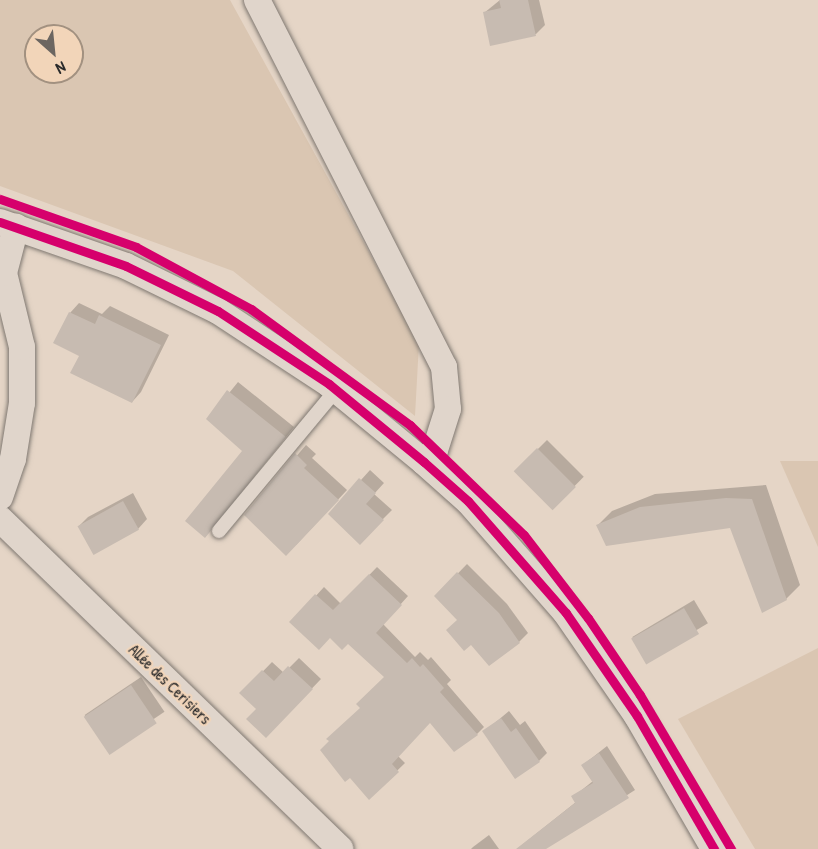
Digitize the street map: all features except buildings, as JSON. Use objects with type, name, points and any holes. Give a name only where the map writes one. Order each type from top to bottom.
[{"type":"street","points":[[257,0],[444,367],[448,409],[435,450],[424,462]]},
{"type":"street","points":[[0,497],[13,459],[22,403],[22,347],[4,273],[8,224],[126,266],[218,310],[336,390],[424,462],[468,501],[566,614],[638,716],[714,849]]},
{"type":"street","name":"Allée des Cerisiers","points":[[0,519],[340,849]]},
{"type":"lane","points":[[219,531],[336,390]]},
{"type":"shaded area","points":[[0,0],[230,0],[419,343],[415,416],[233,271],[0,186]]},
{"type":"shaded area","points":[[780,461],[818,461],[818,547]]},
{"type":"shaded area","points":[[818,648],[818,849],[755,849],[678,719]]},
{"type":"cycle path","points":[[0,199],[136,247],[251,309],[410,425],[524,535],[588,618],[640,695],[731,849]]},
{"type":"cycle path","points":[[0,222],[126,266],[218,311],[329,384],[424,462],[468,501],[566,613],[637,716],[714,849]]}]
